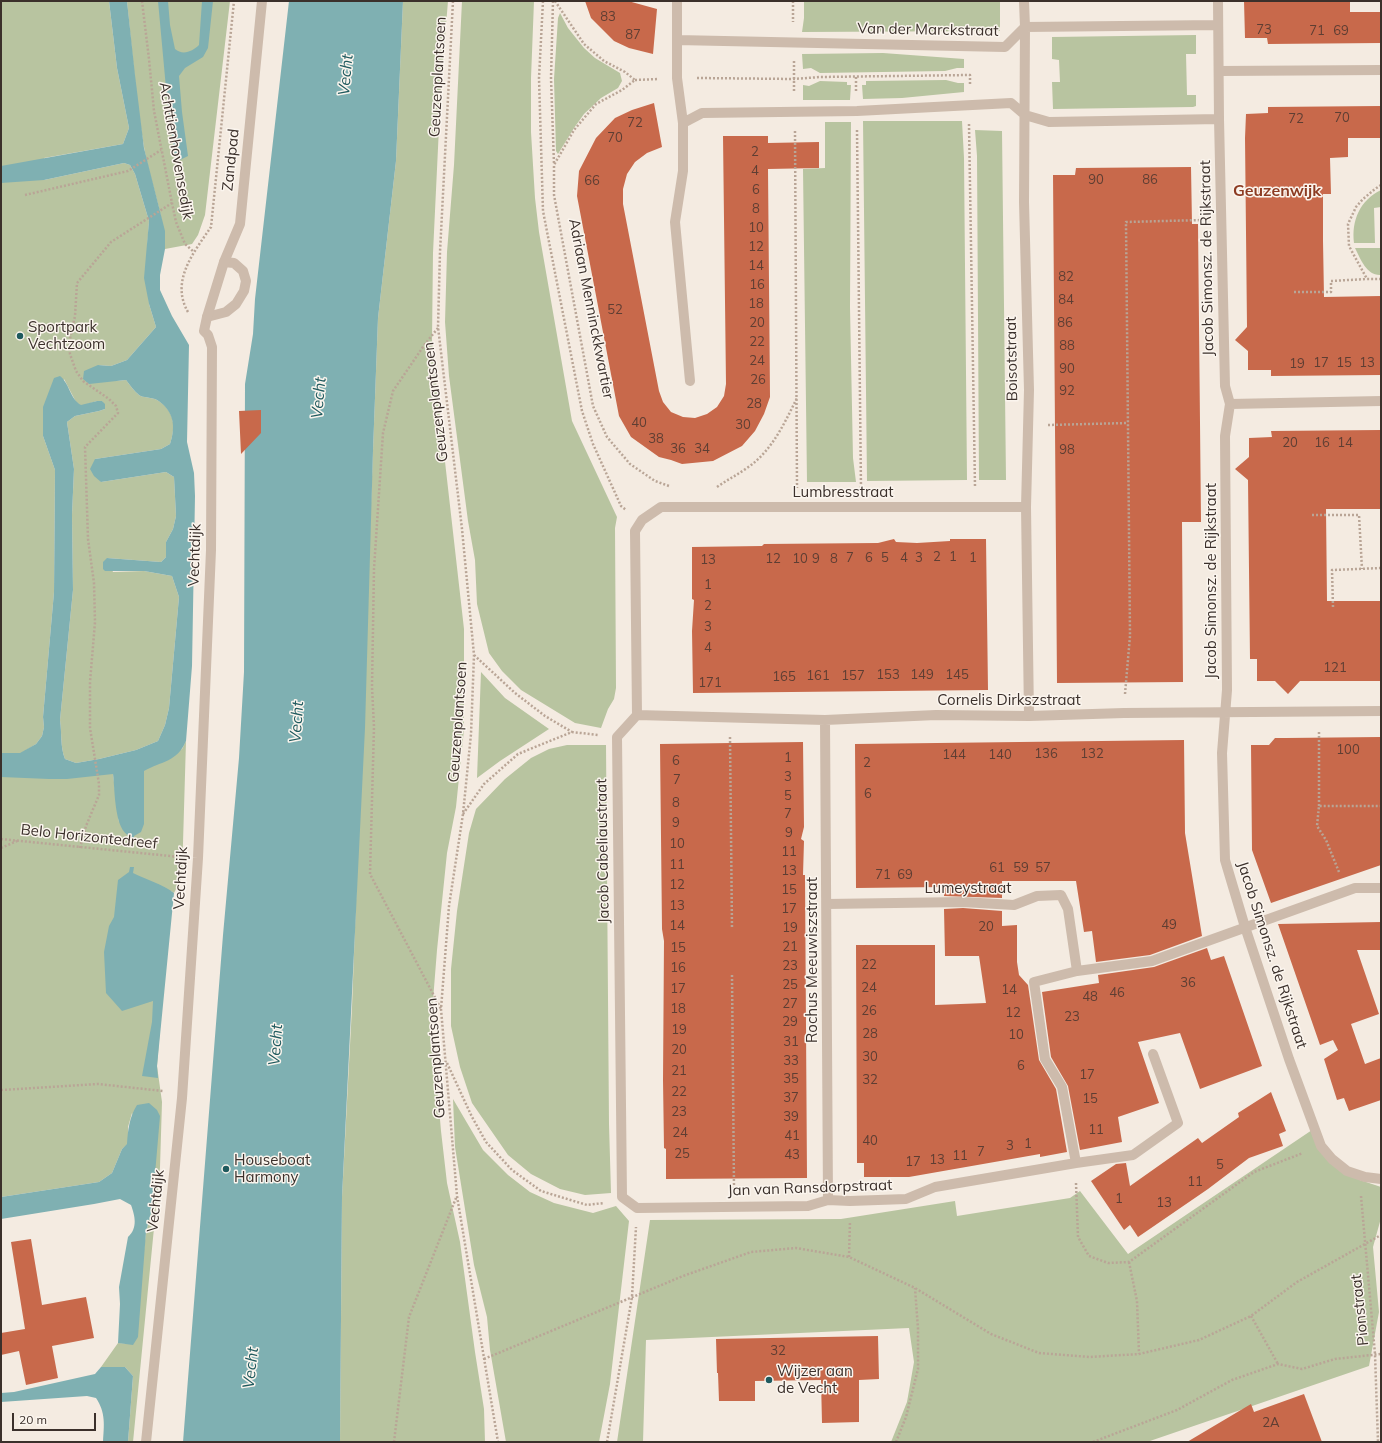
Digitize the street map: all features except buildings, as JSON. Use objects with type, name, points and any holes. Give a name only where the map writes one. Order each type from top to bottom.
[{"type":"street","name":"Zandpad","points":[[207,317],[224,262],[240,224],[262,1]]},
{"type":"street","points":[[677,1],[677,78],[683,123],[683,171],[675,222],[690,381]]},
{"type":"street","name":"Boisotstraat","points":[[1024,1],[1024,202],[1029,390],[1026,507],[1029,716]]},
{"type":"street","name":"Jacob Simonsz. de Rijkstraat","points":[[1218,1],[1225,386],[1230,404],[1225,436],[1227,690],[1224,712],[1222,753],[1225,860],[1245,927],[1321,1146]]},
{"type":"street","points":[[1025,27],[1218,26]]},
{"type":"street","name":"Van der Marckstraat","points":[[677,40],[1005,47],[1025,27]]},
{"type":"street","points":[[1220,71],[1381,70]]},
{"type":"street","points":[[683,123],[702,113],[857,111],[1011,103],[1025,115],[1049,122],[1219,119]]},
{"type":"street","points":[[204,331],[207,317],[226,312],[236,304],[244,291],[246,281],[243,271],[234,263],[224,262]]},
{"type":"street","name":"Vechtdijk","points":[[146,1442],[182,1098],[198,858],[211,542],[212,347],[208,335],[204,331]]},
{"type":"street","points":[[1230,404],[1381,401]]},
{"type":"street","name":"Lumbresstraat","points":[[642,520],[661,507],[1026,507]]},
{"type":"street","points":[[617,737],[637,715],[634,531],[642,520]]},
{"type":"street","name":"Cornelis Dirkszstraat","points":[[637,715],[825,720],[936,715],[1029,716],[1124,713],[1381,711]]},
{"type":"street","name":"Rochus Meeuwiszstraat","points":[[825,720],[828,1200]]},
{"type":"street","name":"Jacob Cabeliaustraat","points":[[617,737],[622,1197]]},
{"type":"street","points":[[1076,1162],[1062,1087],[1045,1060],[1034,982],[1077,971],[1152,961],[1355,888],[1381,888]]},
{"type":"street","name":"Lumeystraat","points":[[827,904],[963,902],[1014,905],[1037,896],[1061,895],[1068,909],[1077,971]]},
{"type":"street","name":"Jan van Ransdorpstraat","points":[[637,1208],[808,1206],[828,1200],[850,1201],[906,1199],[935,1187],[1076,1162],[1133,1155],[1178,1123],[1153,1054]]},
{"type":"street","points":[[1321,1146],[1332,1159],[1347,1171],[1360,1176],[1381,1179]]},
{"type":"street","points":[[622,1197],[637,1208]]},
{"type":"path","name":"Achttienhovensedijk","points":[[142,1],[154,111],[161,150],[176,222],[185,244],[194,252]]},
{"type":"path","points":[[204,331],[188,313],[186,308],[182,293],[183,275],[194,252],[211,227],[234,1]]},
{"type":"path","name":"Geuzenplantsoen","points":[[453,1],[440,245],[438,327],[462,529],[474,655],[471,734],[462,814],[449,906],[441,1009],[457,1196],[498,1442]]},
{"type":"path","points":[[543,1],[539,78],[541,166],[543,211],[553,267],[582,410],[593,444],[621,506],[642,520]]},
{"type":"path","points":[[554,1],[584,44],[604,61],[625,72],[635,80],[677,78],[794,79],[970,75],[969,105],[975,507]]},
{"type":"path","points":[[554,1],[551,78],[554,165]]},
{"type":"path","points":[[793,1],[798,507]]},
{"type":"path","points":[[856,77],[861,507]]},
{"type":"path","name":"Adriaan Menninckkwartier","points":[[635,80],[622,90],[596,104],[574,130],[554,165],[554,195],[593,406],[607,437],[630,464],[655,481],[673,488]]},
{"type":"path","points":[[25,195],[128,171],[161,150]]},
{"type":"path","points":[[1367,279],[1349,246],[1348,224],[1356,208],[1375,188],[1381,185]]},
{"type":"path","points":[[80,848],[86,826],[99,795],[99,784],[90,728],[90,682],[95,622],[94,591],[88,539],[85,448],[118,414],[116,406],[109,399],[83,381],[76,371],[70,354],[69,343],[75,316],[77,283],[111,242],[172,203]]},
{"type":"path","points":[[1124,713],[1130,636],[1126,222],[1221,219]]},
{"type":"path","points":[[1294,292],[1331,292],[1331,281],[1367,279],[1381,280]]},
{"type":"path","points":[[438,327],[393,391],[383,433],[374,569],[372,687],[374,727],[370,874],[441,1009]]},
{"type":"path","points":[[714,489],[727,479],[746,468],[766,451],[782,430],[797,398]]},
{"type":"path","points":[[1028,426],[1127,424]]},
{"type":"path","points":[[1312,515],[1359,514],[1362,569]]},
{"type":"path","points":[[1333,607],[1332,570],[1381,568]]},
{"type":"path","points":[[474,655],[515,693],[545,716],[572,732],[617,737]]},
{"type":"path","points":[[1320,711],[1319,806],[1317,826],[1326,840],[1347,891]]},
{"type":"path","points":[[730,718],[732,929]]},
{"type":"path","points":[[462,814],[484,784],[518,754],[572,732]]},
{"type":"path","points":[[1319,806],[1381,806]]},
{"type":"path","name":"Belo Horizontedreef","points":[[1,839],[80,848],[198,858]]},
{"type":"path","points":[[1,848],[18,841]]},
{"type":"path","points":[[732,975],[734,1206]]},
{"type":"path","points":[[446,1061],[472,1117],[486,1142],[512,1170],[541,1191],[587,1205],[606,1203],[622,1197]]},
{"type":"path","points":[[1,1090],[98,1084],[164,1091],[182,1098]]},
{"type":"path","points":[[1076,1162],[1078,1236],[1089,1256],[1108,1263],[1129,1262],[1254,1172],[1321,1146]]},
{"type":"path","name":"Pionstraat","points":[[1360,1176],[1360,1203],[1375,1354],[1378,1442]]},
{"type":"path","points":[[394,1442],[409,1317],[457,1196]]},
{"type":"path","points":[[849,1257],[850,1201]]},
{"type":"path","points":[[606,1442],[610,1427],[632,1298],[637,1208]]},
{"type":"path","points":[[484,1359],[683,1276],[752,1252],[796,1248],[849,1257],[915,1288],[991,1334],[1039,1353],[1090,1356],[1139,1354],[1199,1340],[1251,1316],[1297,1282],[1381,1235]]},
{"type":"path","points":[[1129,1262],[1137,1301],[1139,1354]]},
{"type":"path","points":[[896,1442],[906,1417],[918,1369],[918,1329],[915,1288]]},
{"type":"path","points":[[1251,1316],[1278,1364]]},
{"type":"path","points":[[1093,1442],[1177,1410],[1232,1380],[1278,1364],[1302,1369],[1335,1359],[1381,1354]]},
{"type":"green space","points":[[1,1],[109,1],[117,68],[129,128],[123,144],[44,158],[44,180],[124,163],[130,165],[135,174],[149,221],[147,249],[149,304],[156,327],[127,360],[111,366],[98,365],[116,381],[126,380],[139,395],[155,399],[163,404],[171,414],[173,425],[170,444],[161,449],[95,459],[101,482],[166,472],[174,477],[176,516],[173,529],[166,542],[166,557],[161,562],[107,558],[113,572],[144,571],[172,576],[179,597],[169,708],[165,725],[158,741],[136,750],[76,763],[65,759],[63,754],[60,720],[73,590],[72,515],[74,469],[67,422],[75,416],[105,409],[102,401],[81,406],[76,402],[64,379],[43,436],[55,470],[54,592],[43,717],[44,727],[42,736],[36,744],[20,754],[1,753]]},
{"type":"green space","points":[[127,1],[230,1],[205,215],[198,235],[192,244],[165,249],[162,223],[141,129]]},
{"type":"green space","points":[[403,1],[448,1],[441,85],[433,253],[432,340],[464,629],[464,729],[456,807],[447,853],[432,1013],[441,1131],[447,1183],[460,1242],[484,1409],[485,1442],[340,1442],[342,1197],[352,1007],[378,318],[396,161]]},
{"type":"green space","points":[[462,1],[534,1],[531,78],[531,132],[535,198],[539,232],[572,421],[617,517],[615,528],[616,688],[614,699],[608,709],[601,728],[575,723],[521,690],[502,671],[489,653],[477,604],[475,560],[468,521],[449,376],[445,322],[447,252],[454,165]]},
{"type":"green space","points":[[804,1],[1000,1],[1000,31],[802,32]]},
{"type":"green space","points":[[560,13],[568,28],[584,48],[595,58],[620,73],[622,81],[618,88],[601,98],[584,114],[558,154],[556,151],[554,79],[558,18]]},
{"type":"green space","points":[[1196,35],[1196,54],[1186,54],[1187,95],[1196,95],[1196,106],[1053,109],[1052,82],[1060,82],[1059,60],[1052,59],[1052,37]]},
{"type":"green space","points":[[883,53],[964,59],[964,68],[945,71],[820,73],[811,68],[803,69],[802,54]]},
{"type":"green space","points":[[946,80],[964,83],[964,92],[902,98],[863,99],[862,85],[866,85],[866,81]]},
{"type":"green space","points":[[820,81],[847,82],[847,85],[851,85],[850,100],[803,100],[803,85],[809,86]]},
{"type":"green space","points":[[863,121],[962,121],[964,158],[967,480],[867,481]]},
{"type":"green space","points":[[825,122],[851,122],[850,307],[853,458],[856,482],[807,482],[803,169],[825,168]]},
{"type":"green space","points":[[975,130],[1002,131],[1006,480],[979,480],[977,156]]},
{"type":"green space","points":[[1381,190],[1381,207],[1374,208],[1375,243],[1354,243],[1354,227],[1358,212],[1368,199]]},
{"type":"green space","points":[[1355,248],[1381,248],[1381,275],[1376,275],[1368,270]]},
{"type":"green space","points":[[481,672],[505,698],[549,729],[477,778]]},
{"type":"green space","points":[[186,741],[182,877],[174,893],[171,891],[157,1066],[162,1102],[160,1167],[133,1442],[128,1442],[133,1376],[125,1367],[101,1367],[118,1343],[133,1344],[146,1232],[152,1209],[156,1170],[132,1113],[128,1127],[128,1144],[122,1149],[112,1173],[99,1182],[1,1197],[1,773],[113,774],[119,822],[140,767],[182,749]]},
{"type":"green space","points":[[567,745],[606,745],[609,1124],[611,1193],[585,1195],[560,1189],[531,1174],[508,1155],[472,1103],[460,1067],[451,1026],[451,969],[457,911],[469,833],[476,809],[505,779],[531,758],[549,749]]},
{"type":"green space","points":[[453,1099],[483,1150],[508,1175],[530,1192],[554,1203],[593,1213],[616,1206],[629,1221],[610,1384],[599,1442],[506,1442],[490,1350],[487,1317],[474,1265],[455,1147]]},
{"type":"green space","points":[[1312,1130],[1325,1147],[1360,1180],[1381,1187],[1381,1218],[1373,1247],[1379,1312],[1369,1366],[1147,1442],[891,1442],[907,1402],[914,1362],[909,1328],[646,1340],[643,1442],[617,1442],[650,1220],[841,1219],[955,1201],[957,1216],[1070,1198],[1080,1191],[1128,1254]]},
{"type":"water","points":[[109,1],[127,1],[144,148],[165,231],[165,249],[160,275],[160,290],[172,316],[189,345],[187,442],[194,473],[195,496],[192,666],[186,741],[174,757],[144,771],[144,824],[141,832],[134,836],[134,841],[130,841],[130,836],[125,833],[118,818],[113,774],[67,779],[1,777],[1,753],[20,753],[36,744],[42,736],[44,727],[43,717],[54,592],[55,470],[43,436],[43,407],[54,378],[60,376],[63,379],[74,399],[81,405],[97,401],[102,401],[105,404],[105,409],[75,416],[67,422],[74,469],[72,515],[73,590],[60,720],[63,754],[65,759],[76,763],[99,759],[136,750],[158,741],[165,725],[169,708],[179,597],[172,576],[144,571],[105,571],[103,569],[103,562],[107,558],[161,562],[166,557],[166,542],[173,529],[176,516],[174,477],[166,472],[101,482],[94,476],[90,469],[95,459],[161,449],[170,444],[173,431],[172,419],[163,404],[155,399],[139,395],[126,380],[89,384],[83,379],[84,371],[98,365],[111,366],[127,360],[156,327],[149,304],[144,278],[149,221],[135,174],[130,165],[124,163],[44,180],[1,183],[1,166],[123,144],[129,128],[117,68]]},
{"type":"water","points":[[158,1],[168,1],[170,25],[175,49],[181,52],[188,52],[199,45],[202,1],[213,1],[208,48],[203,57],[185,68],[179,76],[188,156],[180,160],[175,158],[167,99]]},
{"type":"water","name":"Vecht","points":[[289,1],[403,1],[396,161],[378,318],[365,728],[342,1197],[340,1442],[183,1442],[223,935],[239,758],[244,672],[245,384],[253,334],[255,299]]},
{"type":"water","points":[[130,867],[134,867],[133,873],[174,893],[157,1066],[158,1078],[142,1076],[152,1022],[153,1001],[122,1011],[106,993],[104,952],[109,926],[114,917],[118,880],[129,872]]},
{"type":"water","points":[[149,1103],[157,1110],[160,1116],[152,1209],[146,1232],[138,1337],[133,1345],[118,1343],[120,1304],[119,1287],[128,1237],[133,1230],[135,1222],[131,1205],[120,1199],[1,1219],[1,1197],[99,1182],[112,1173],[122,1149],[127,1144],[128,1129],[137,1105]]},
{"type":"water","points":[[101,1367],[125,1367],[133,1376],[128,1442],[103,1442],[103,1414],[96,1398],[87,1396],[1,1402],[1,1393],[14,1392],[95,1374]]},
{"type":"place","name":"Sportpark Vechtzoom","points":[[20,336]]},
{"type":"place","name":"Houseboat Harmony","points":[[226,1169]]},
{"type":"place","name":"Wijzer aan de Vecht","points":[[769,1380]]},
{"type":"district","name":"Geuzenwijk","points":[[1277,191]]}]
